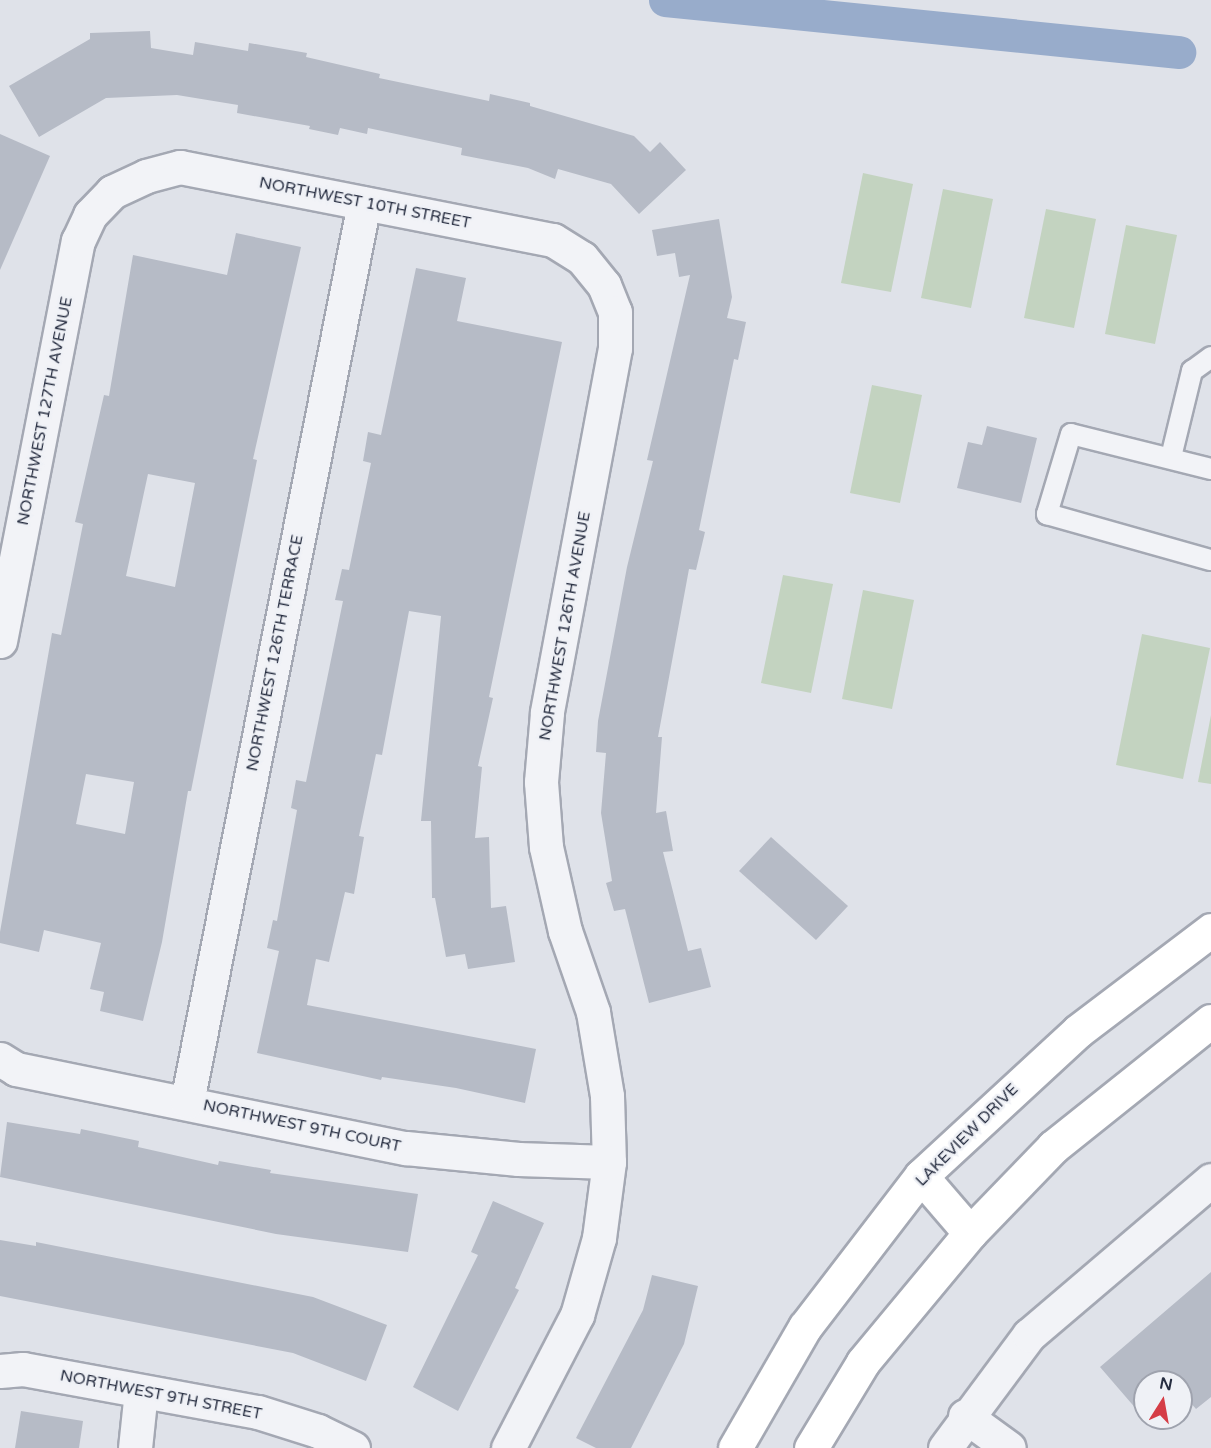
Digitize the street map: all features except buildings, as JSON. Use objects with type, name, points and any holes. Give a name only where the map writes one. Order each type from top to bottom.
[{"type":"street","name":"NORTHWEST 10TH STREET","points":[[112,192],[146,176],[180,167],[552,240],[582,258],[604,285]]},
{"type":"street","name":"NORTHWEST 127TH AVENUE","points":[[0,641],[78,241],[90,215],[112,192]]},
{"type":"street","name":"NORTHWEST 126TH TERRACE","points":[[187,1102],[364,203]]},
{"type":"street","name":"NORTHWEST 126TH AVENUE","points":[[508,1448],[577,1315],[599,1238],[609,1162],[607,1096],[592,1012],[565,932],[553,879],[541,782],[547,713],[615,348],[615,312],[604,285]]},
{"type":"street","name":"LAKEVIEW DRIVE","points":[[735,1448],[805,1327],[921,1176],[1078,1031],[1211,930]]},
{"type":"street","points":[[812,1448],[863,1362],[970,1233],[1053,1148],[1211,1021]]},
{"type":"street","name":"NORTHWEST 9TH COURT","points":[[0,1059],[16,1069],[406,1148],[518,1160],[609,1162]]},
{"type":"street","points":[[921,1176],[970,1233]]},
{"type":"street","points":[[945,1448],[965,1416],[1029,1335],[1211,1180]]},
{"type":"street","name":"NORTHWEST 9TH STREET","points":[[0,1371],[23,1369],[258,1412],[318,1431],[353,1448]]},
{"type":"street","points":[[135,1448],[141,1392]]},
{"type":"street","points":[[965,1416],[1009,1448]]},
{"type":"lane","points":[[1171,458],[1192,371],[1211,357]]},
{"type":"lane","points":[[1211,469],[1071,434],[1047,514],[1211,560]]},
{"type":"green space","points":[[863,173],[913,184],[891,292],[841,283]]},
{"type":"green space","points":[[943,189],[993,199],[971,308],[921,298]]},
{"type":"green space","points":[[1046,209],[1096,219],[1074,328],[1024,318]]},
{"type":"green space","points":[[1126,225],[1177,235],[1155,344],[1105,334]]},
{"type":"green space","points":[[872,385],[922,395],[900,503],[850,493]]},
{"type":"green space","points":[[783,575],[833,584],[811,693],[761,683]]},
{"type":"green space","points":[[863,590],[914,600],[892,709],[842,699]]},
{"type":"green space","points":[[1142,634],[1210,648],[1183,779],[1116,765]]},
{"type":"green space","points":[[1211,715],[1211,784],[1198,782]]},
{"type":"waterway","points":[[665,0],[1179,52]]}]
